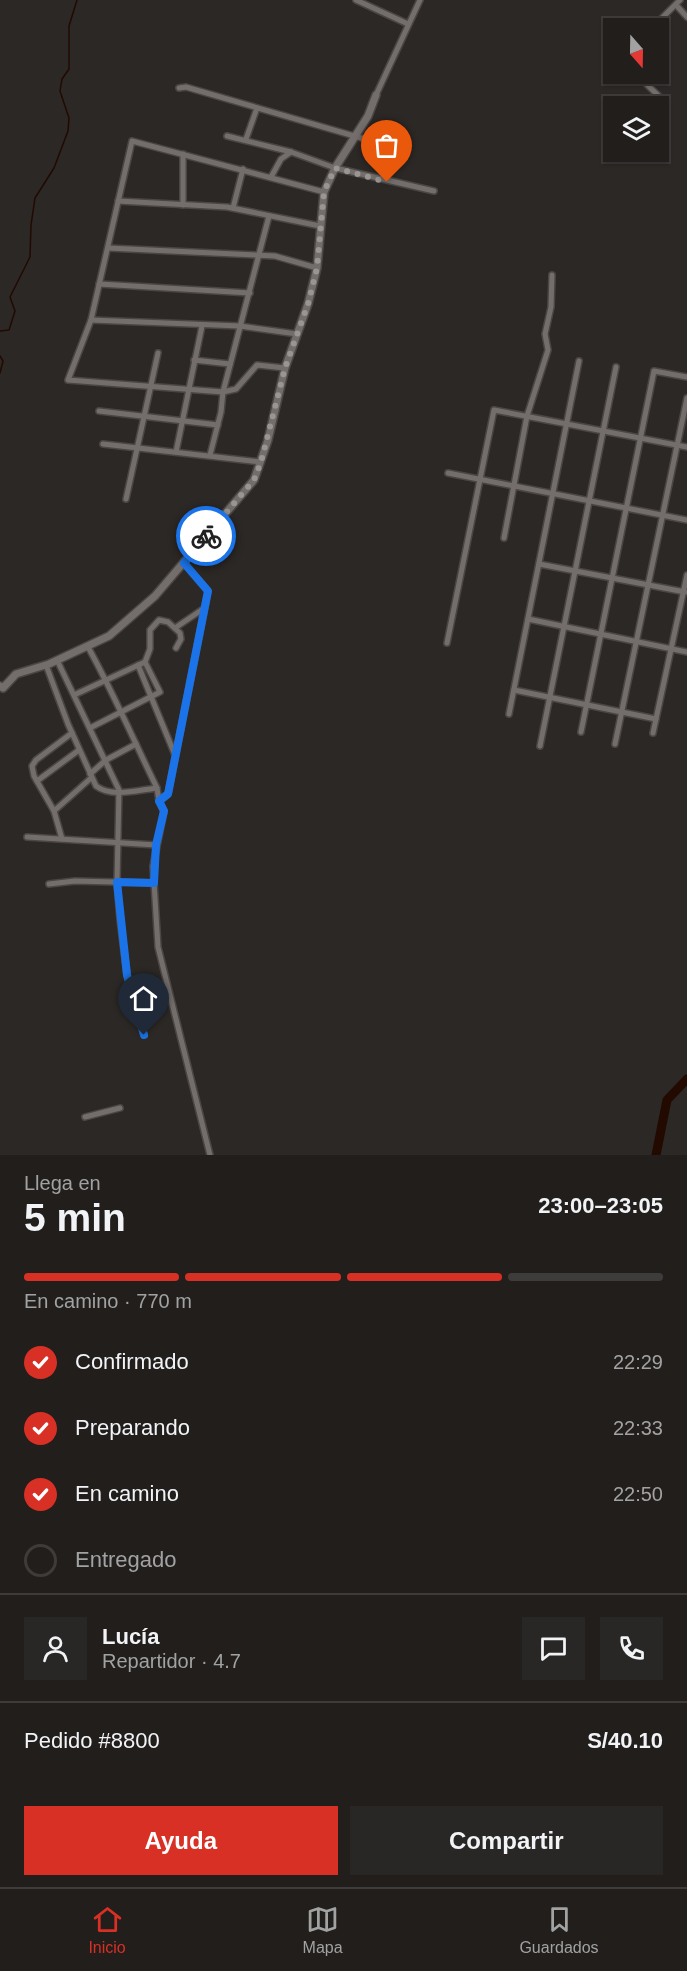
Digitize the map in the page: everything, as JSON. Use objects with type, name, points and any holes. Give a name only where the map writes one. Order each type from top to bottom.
[{"type":"street","points":[[356,0],[408,24]]},
{"type":"street","points":[[1,689],[16,674],[57,660],[109,636],[155,596],[254,480],[261,462],[285,368],[317,268],[324,192],[376,96],[420,0]]},
{"type":"street","points":[[662,18],[678,2],[687,17]]},
{"type":"street","points":[[646,84],[659,96]]},
{"type":"street","points":[[179,88],[186,87],[399,149]]},
{"type":"street","points":[[246,139],[257,108]]},
{"type":"street","points":[[227,136],[291,152],[335,168],[434,191]]},
{"type":"street","points":[[285,368],[257,365],[236,389],[223,392],[68,380],[91,320],[132,141],[324,192]]},
{"type":"street","points":[[271,177],[280,159],[291,152]]},
{"type":"street","points":[[183,154],[183,205]]},
{"type":"street","points":[[233,208],[243,169]]},
{"type":"street","points":[[118,201],[233,208],[320,226]]},
{"type":"street","points":[[210,455],[223,392],[269,216]]},
{"type":"street","points":[[108,248],[275,256],[317,268]]},
{"type":"street","points":[[504,538],[527,416],[548,350],[545,334],[551,307],[552,275]]},
{"type":"street","points":[[99,284],[250,293]]},
{"type":"street","points":[[91,320],[240,326],[297,334]]},
{"type":"street","points":[[176,452],[202,326]]},
{"type":"street","points":[[126,499],[158,353]]},
{"type":"street","points":[[195,360],[230,364]]},
{"type":"street","points":[[509,714],[579,361]]},
{"type":"street","points":[[540,746],[616,368]]},
{"type":"street","points":[[581,732],[654,371],[687,377]]},
{"type":"street","points":[[615,744],[687,398]]},
{"type":"street","points":[[447,643],[494,410],[687,447]]},
{"type":"street","points":[[99,411],[218,425]]},
{"type":"street","points":[[103,444],[261,462]]},
{"type":"street","points":[[448,473],[687,520]]},
{"type":"street","points":[[159,801],[168,794],[208,591],[184,563]]},
{"type":"street","points":[[539,564],[685,592]]},
{"type":"street","points":[[653,733],[687,575]]},
{"type":"street","points":[[175,628],[203,609]]},
{"type":"street","points":[[528,619],[687,652]]},
{"type":"street","points":[[74,695],[145,662],[149,653],[150,630],[153,624],[162,620],[175,628],[182,637],[176,648]]},
{"type":"street","points":[[88,647],[106,679],[157,788],[159,801],[164,811],[156,845],[154,883],[159,947],[210,1155]]},
{"type":"street","points":[[57,660],[106,760],[119,792],[117,882],[127,975],[144,1035]]},
{"type":"street","points":[[90,728],[160,692],[145,662]]},
{"type":"street","points":[[46,664],[79,750],[91,776],[102,790],[119,792],[157,788]]},
{"type":"street","points":[[138,665],[176,756]]},
{"type":"street","points":[[514,690],[656,718]]},
{"type":"street","points":[[62,839],[54,811],[32,769],[34,762],[72,733]]},
{"type":"street","points":[[54,811],[106,760],[136,744]]},
{"type":"street","points":[[37,782],[79,750]]},
{"type":"street","points":[[27,837],[156,845]]},
{"type":"street","points":[[49,884],[75,880],[154,883]]},
{"type":"street","points":[[85,1118],[120,1108]]},
{"type":"waterway","points":[[0,331],[9,330],[15,311],[10,297],[30,257],[35,198],[54,168],[68,131],[69,118],[60,91],[62,79],[69,69],[69,26],[77,0]]},
{"type":"waterway","points":[[0,356],[3,361],[0,373]]},
{"type":"waterway","points":[[656,1155],[667,1100],[687,1079]]},
{"type":"way so far","points":[[206,536],[254,480],[261,462],[285,368],[308,304],[317,268],[324,192],[335,168],[387,182]]},
{"type":"route","points":[[144,1035],[127,975],[117,882],[154,883],[153,866],[164,811],[159,801],[168,794],[192,676],[201,616],[208,591],[184,563],[206,536]]}]
